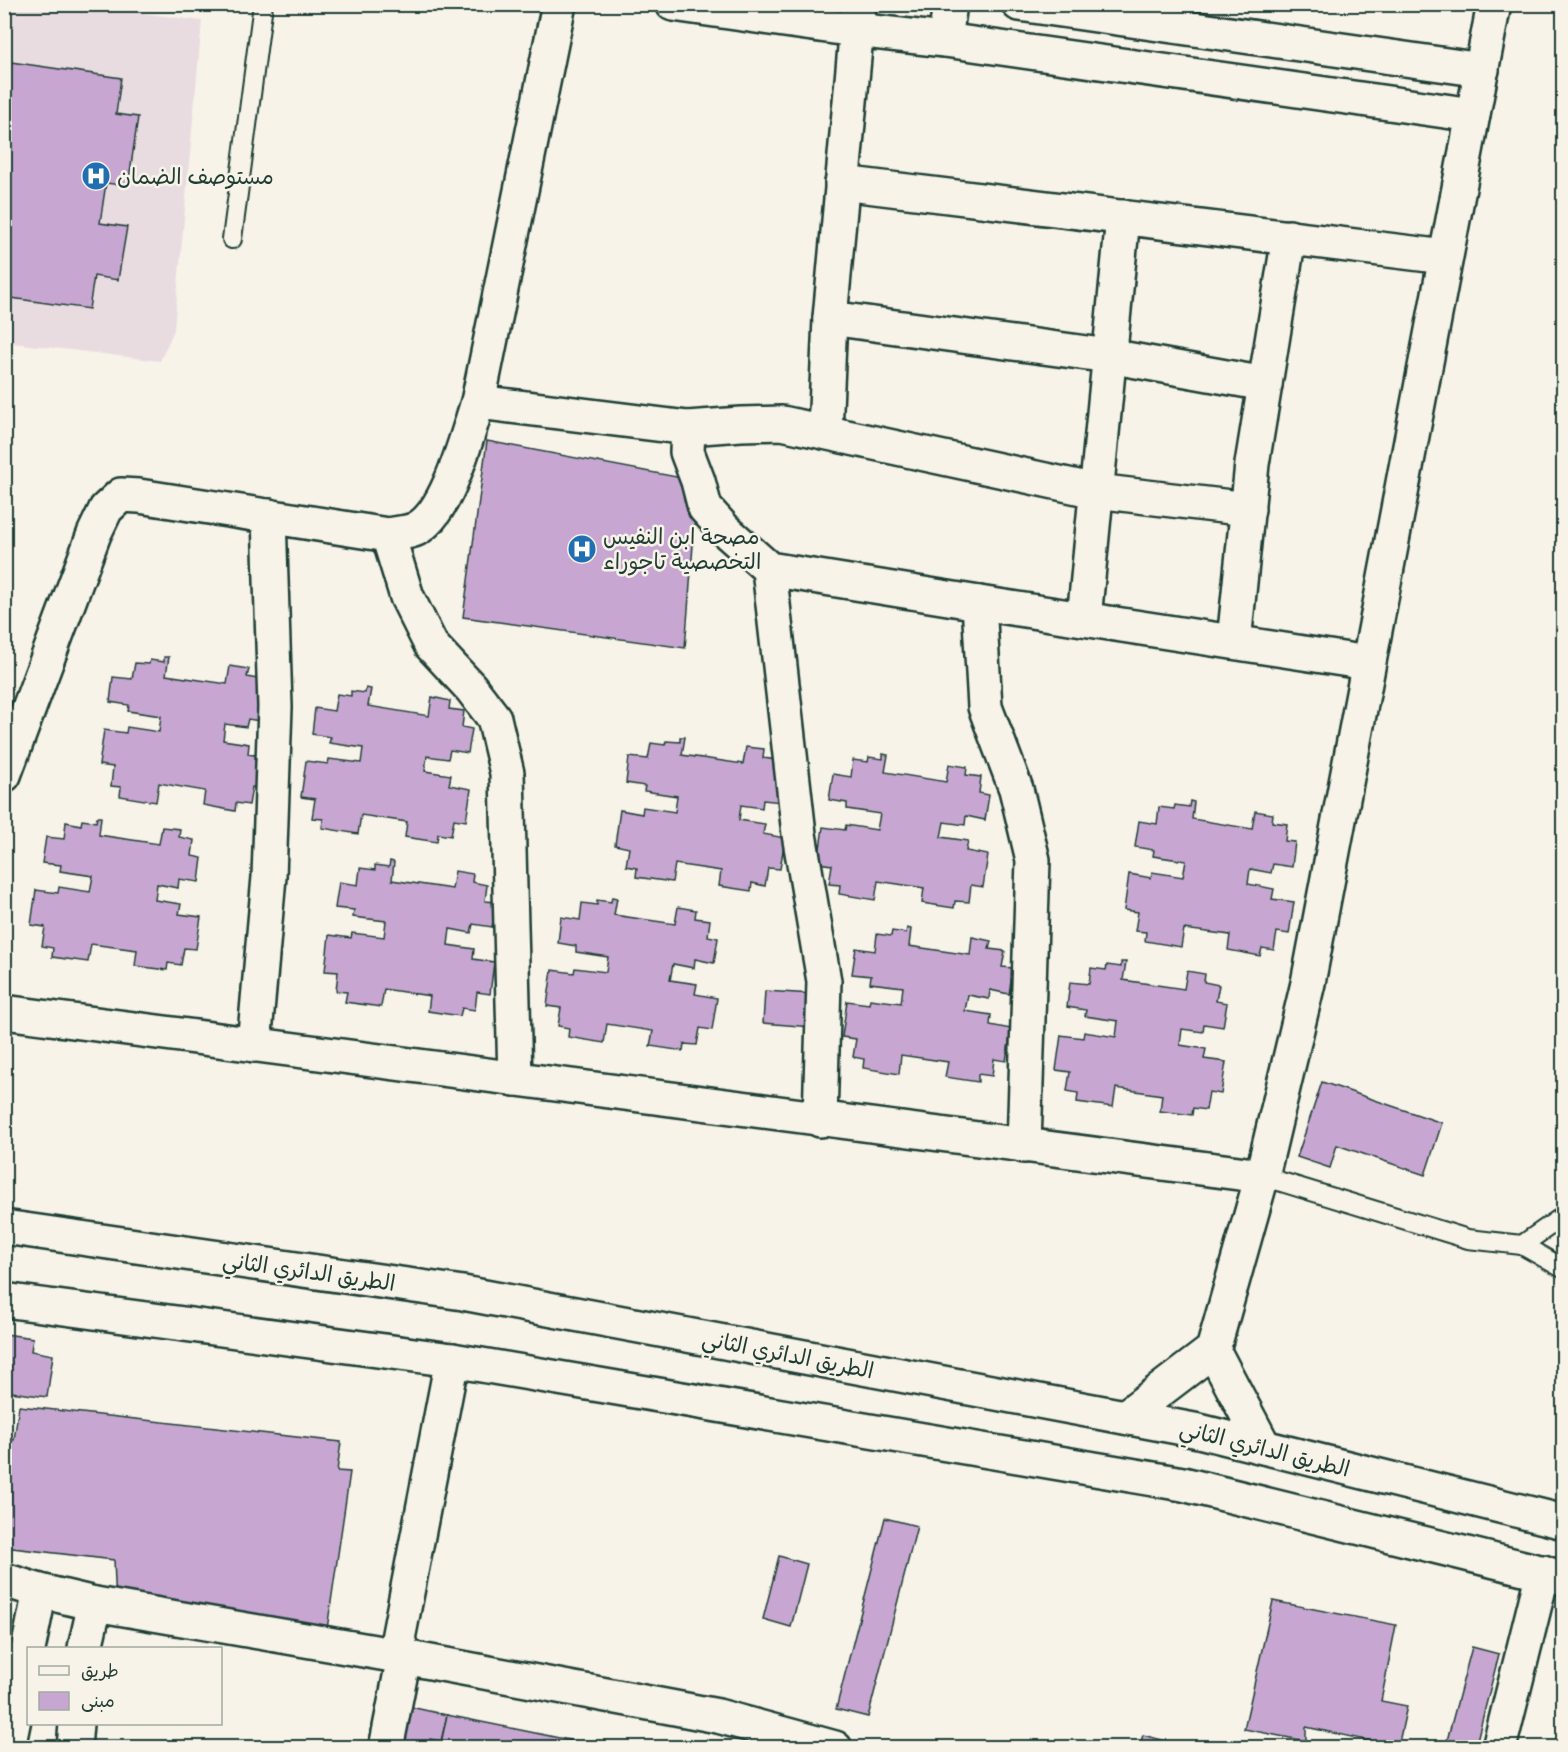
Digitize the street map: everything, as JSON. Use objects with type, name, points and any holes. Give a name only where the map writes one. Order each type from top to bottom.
[{"type":"main road","points":[[4,775],[94,534],[105,509],[121,495],[388,535],[416,529],[437,510],[458,463],[478,402],[560,4]]},
{"type":"main road","points":[[673,4],[857,17],[945,39],[1473,115]]},
{"type":"main road","points":[[945,39],[950,4]]},
{"type":"main road","points":[[1020,4],[1482,70]]},
{"type":"main road","points":[[1125,1417],[1213,1350],[1262,1176],[1308,983],[1494,4]]},
{"type":"main road","points":[[825,432],[830,318],[857,17]]},
{"type":"main road","points":[[842,183],[1445,257]]},
{"type":"main road","points":[[1084,619],[1123,217]]},
{"type":"main road","points":[[1234,642],[1252,464],[1289,237]]},
{"type":"main road","points":[[830,318],[1109,356],[1265,384]]},
{"type":"main road","points":[[478,402],[688,428],[782,423],[1096,491],[1248,509]]},
{"type":"main road","points":[[688,428],[687,452],[705,508],[725,530],[769,569],[1368,663]]},
{"type":"main road","points":[[254,1045],[269,877],[275,707],[269,516]]},
{"type":"main road","points":[[388,535],[407,597],[431,645],[471,688],[494,718],[507,773],[515,1080]]},
{"type":"main road","points":[[769,569],[799,834],[824,981],[820,1120]]},
{"type":"main road","points":[[979,603],[985,707],[1016,789],[1033,860],[1024,1146]]},
{"type":"main road","points":[[4,1012],[1262,1176]]},
{"type":"main road","name":"الطريق الدائري الثاني","points":[[4,1227],[463,1293],[1125,1417],[1198,1431],[1563,1522]]},
{"type":"main road","points":[[4,1300],[452,1360],[1183,1484],[1553,1575],[1499,1748]]},
{"type":"main road","points":[[1213,1350],[1264,1447]]},
{"type":"main road","points":[[386,1748],[405,1658],[398,1639],[452,1360]]},
{"type":"main road","points":[[4,1580],[40,1592],[95,1604],[718,1716],[835,1748]]},
{"type":"main road","points":[[29,1647],[40,1592]]},
{"type":"main road","points":[[85,1647],[95,1604]]},
{"type":"main road","points":[[8,1748],[27,1655]]},
{"type":"main road","points":[[75,1748],[76,1725]]},
{"type":"lane","points":[[232,239],[263,4]]},
{"type":"lane","points":[[1262,1176],[1468,1239],[1522,1245],[1563,1269]]},
{"type":"lane","points":[[1522,1245],[1562,1217],[1563,1213]]},
{"type":"shaded area","name":"مستوصف الضمان","points":[[5,5],[81,5],[202,21],[174,330],[160,361],[5,342]]},
{"type":"building","points":[[4,61],[121,78],[116,114],[138,117],[128,186],[106,183],[100,223],[127,227],[118,280],[94,276],[89,309],[4,297]]},
{"type":"building","name":"مصحة ابن النفيس التخصصية تاجوراء","points":[[487,441],[698,481],[685,648],[463,617]]},
{"type":"building","points":[[164,657],[169,657],[166,675],[227,684],[230,666],[249,669],[247,677],[262,680],[266,722],[248,719],[246,727],[225,724],[223,740],[249,744],[248,754],[269,757],[264,789],[252,787],[249,805],[236,803],[235,811],[203,805],[205,791],[159,783],[156,802],[120,796],[121,787],[111,786],[113,767],[99,765],[104,730],[126,733],[127,727],[159,732],[161,716],[128,711],[129,705],[110,702],[113,677],[132,679],[135,663],[149,664],[150,660],[164,662]]},
{"type":"building","points":[[366,688],[371,689],[368,706],[429,716],[432,697],[450,701],[449,709],[464,711],[462,727],[472,729],[468,753],[450,750],[448,759],[427,756],[425,771],[451,775],[449,785],[471,789],[466,821],[454,819],[451,836],[438,834],[437,842],[405,837],[407,822],[361,815],[358,834],[322,828],[323,819],[312,818],[315,799],[301,797],[306,761],[328,764],[329,759],[361,763],[363,748],[329,743],[331,737],[312,734],[315,708],[334,711],[337,694],[351,696],[351,691],[365,693]]},
{"type":"building","points":[[680,737],[685,737],[682,755],[743,764],[746,747],[764,749],[763,758],[778,760],[775,776],[786,778],[782,802],[763,800],[762,808],[741,805],[739,820],[765,824],[763,834],[785,838],[780,869],[768,868],[765,886],[752,883],[751,891],[719,886],[721,871],[675,864],[672,882],[636,877],[637,868],[626,866],[629,848],[615,845],[620,810],[642,814],[643,807],[675,812],[677,796],[644,791],[645,786],[626,783],[629,757],[648,759],[651,743],[665,745],[666,741],[680,742]]},
{"type":"building","points":[[883,754],[888,755],[885,772],[946,782],[949,764],[967,767],[966,775],[981,777],[979,793],[989,795],[985,820],[966,816],[965,825],[944,822],[941,837],[968,841],[966,851],[988,855],[983,887],[971,885],[969,902],[955,901],[954,908],[922,903],[924,888],[878,881],[875,900],[839,894],[840,885],[829,884],[832,865],[818,863],[823,827],[845,830],[846,825],[877,830],[880,814],[847,809],[847,803],[829,800],[833,774],[851,777],[853,760],[868,762],[869,757],[883,759]]},
{"type":"building","points":[[1190,801],[1194,802],[1192,819],[1252,829],[1255,811],[1273,814],[1272,822],[1287,824],[1285,841],[1295,842],[1292,867],[1273,864],[1271,873],[1250,869],[1248,884],[1274,889],[1272,899],[1294,902],[1289,934],[1277,932],[1274,950],[1262,948],[1260,956],[1228,950],[1230,935],[1184,929],[1181,947],[1145,941],[1146,932],[1135,931],[1138,912],[1124,910],[1129,874],[1151,878],[1152,872],[1183,877],[1186,861],[1153,856],[1154,850],[1135,847],[1139,821],[1157,824],[1159,807],[1174,809],[1175,805],[1189,807]]},
{"type":"building","points":[[97,817],[101,817],[99,835],[159,844],[162,827],[180,829],[179,837],[194,840],[192,856],[202,858],[199,882],[179,879],[178,888],[157,884],[155,900],[181,904],[179,914],[201,917],[196,949],[184,948],[181,965],[168,963],[167,970],[135,966],[137,950],[91,944],[88,962],[52,957],[53,948],[42,946],[45,927],[31,925],[36,890],[58,893],[59,887],[90,892],[93,876],[60,871],[61,865],[42,863],[46,837],[64,839],[66,822],[81,825],[82,820],[96,822]]},
{"type":"building","points":[[390,861],[394,862],[392,880],[452,889],[455,871],[473,874],[472,882],[487,885],[485,901],[496,902],[492,927],[473,924],[471,933],[450,929],[448,945],[474,949],[473,959],[494,962],[490,994],[477,992],[475,1010],[462,1008],[460,1016],[428,1011],[430,996],[384,989],[381,1007],[345,1002],[347,992],[336,991],[338,972],[325,971],[329,935],[351,938],[352,933],[384,937],[386,921],[353,917],[354,910],[335,908],[339,882],[358,885],[360,868],[375,870],[375,865],[389,867]]},
{"type":"building","points":[[612,897],[617,898],[614,915],[675,924],[678,907],[696,910],[695,918],[710,920],[708,936],[718,938],[714,963],[695,959],[694,968],[673,964],[670,980],[697,984],[695,994],[717,998],[712,1030],[700,1028],[697,1045],[684,1044],[683,1051],[650,1046],[653,1031],[607,1024],[604,1043],[568,1037],[569,1028],[558,1026],[561,1008],[547,1006],[552,970],[574,973],[575,968],[606,972],[608,957],[576,952],[576,946],[558,943],[561,917],[580,920],[582,903],[597,905],[597,900],[611,902]]},
{"type":"building","points":[[907,928],[911,929],[909,946],[970,955],[972,937],[991,941],[989,949],[1005,951],[1002,967],[1013,968],[1009,994],[990,990],[989,999],[968,995],[965,1011],[991,1015],[990,1025],[1011,1029],[1006,1061],[994,1059],[992,1076],[978,1074],[978,1082],[945,1077],[948,1062],[901,1055],[899,1074],[863,1068],[864,1059],[853,1057],[856,1039],[842,1037],[847,1001],[869,1004],[870,999],[901,1003],[903,987],[870,983],[871,976],[852,974],[856,948],[875,951],[877,934],[891,936],[892,931],[906,933]]},
{"type":"building","points":[[1121,962],[1126,962],[1123,980],[1184,989],[1187,971],[1205,974],[1204,982],[1219,985],[1216,1001],[1227,1003],[1223,1027],[1204,1024],[1203,1032],[1182,1029],[1180,1045],[1206,1049],[1204,1059],[1226,1062],[1221,1094],[1209,1092],[1206,1110],[1193,1108],[1192,1115],[1160,1111],[1162,1095],[1116,1088],[1113,1107],[1077,1102],[1078,1093],[1067,1091],[1070,1072],[1056,1070],[1061,1035],[1083,1038],[1084,1032],[1116,1037],[1118,1021],[1085,1016],[1086,1010],[1067,1007],[1070,982],[1089,984],[1091,968],[1106,970],[1107,965],[1121,967]]},
{"type":"building","points":[[765,991],[812,994],[811,1027],[763,1023]]},
{"type":"building","points":[[1322,1082],[1442,1123],[1425,1175],[1337,1145],[1330,1168],[1297,1157]]},
{"type":"building","points":[[5,1334],[33,1338],[31,1351],[53,1355],[47,1397],[4,1391]]},
{"type":"building","points":[[19,1406],[341,1442],[337,1471],[350,1472],[326,1636],[116,1604],[114,1560],[4,1547],[4,1439],[14,1440]]},
{"type":"building","points":[[885,1518],[917,1526],[868,1717],[836,1709]]},
{"type":"building","points":[[779,1556],[807,1564],[791,1627],[763,1619]]},
{"type":"building","points":[[1273,1601],[1396,1625],[1381,1701],[1407,1706],[1398,1747],[1306,1727],[1306,1741],[1244,1729]]},
{"type":"building","points":[[1472,1647],[1499,1654],[1475,1748],[1445,1748]]},
{"type":"building","points":[[406,1706],[447,1715],[441,1741],[430,1739],[428,1748],[397,1748]]},
{"type":"building","points":[[447,1715],[608,1748],[440,1748]]},
{"type":"building","points":[[1143,1735],[1192,1748],[1139,1748]]},
{"type":"place","name":"مستوصف الضمان","points":[[96,176]]},
{"type":"place","name":"مصحة ابن النفيس التخصصية تاجوراء","points":[[582,549]]}]
